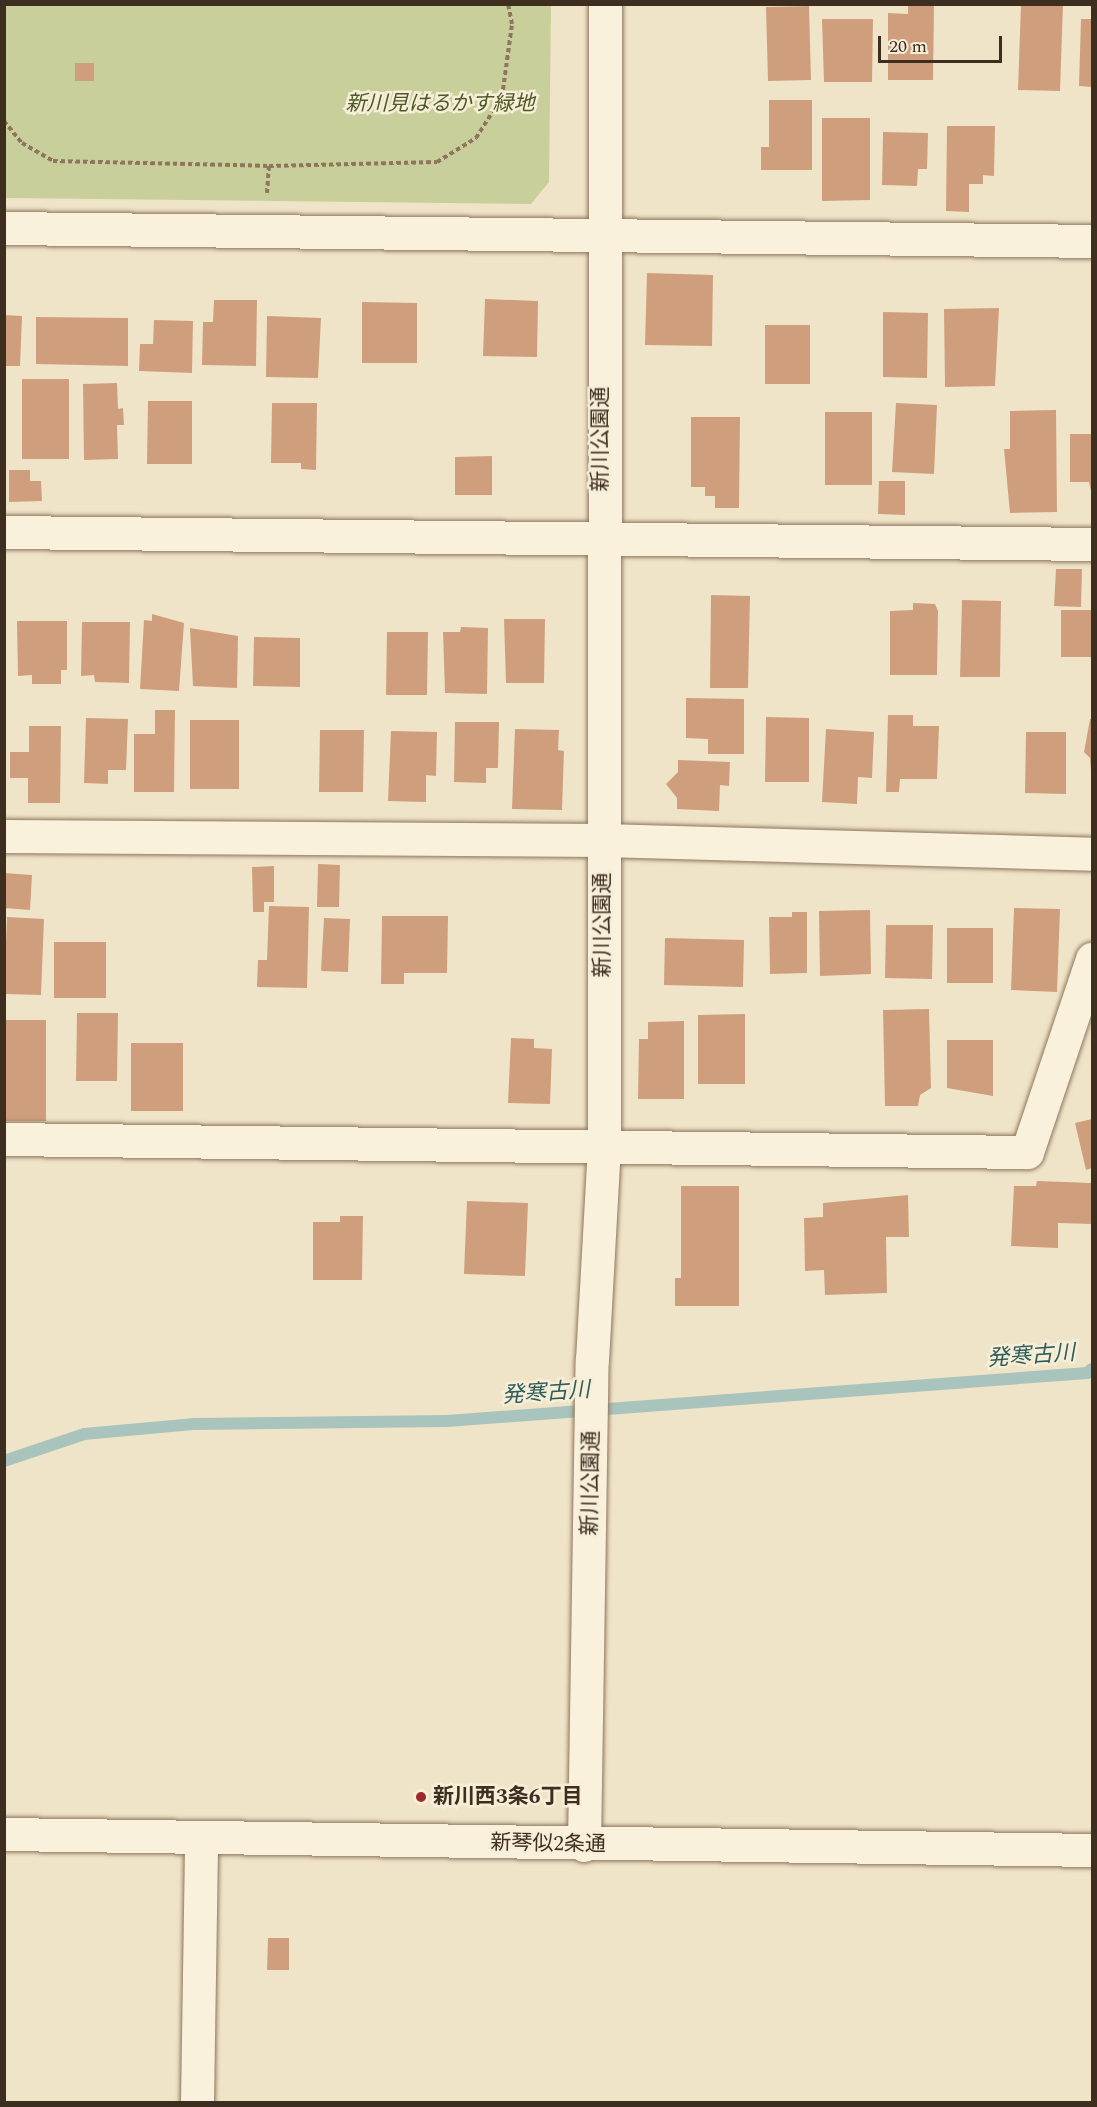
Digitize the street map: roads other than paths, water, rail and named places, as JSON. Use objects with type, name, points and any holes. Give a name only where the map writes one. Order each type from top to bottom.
[{"type":"street","name":"新川公園通","points":[[584,1845],[592,1360],[604,1144],[601,535],[605,4]]},
{"type":"street","points":[[4,228],[1092,241]]},
{"type":"street","points":[[4,532],[601,535],[1092,544]]},
{"type":"street","points":[[4,836],[603,840],[1092,854]]},
{"type":"street","points":[[4,1139],[604,1144],[1027,1152],[1092,959]]},
{"type":"street","name":"新琴似2条通","points":[[4,1834],[584,1845],[1092,1850]]},
{"type":"street","points":[[197,2103],[201,1838]]},
{"type":"waterway","name":"発寒古川","points":[[4,1461],[84,1434],[193,1424],[447,1421],[1087,1373],[1092,1369]]},
{"type":"place","name":"新川西3条6丁目","points":[[421,1797]]},
{"type":"park label","name":"新川見はるかす緑地","points":[[440,104]]}]
